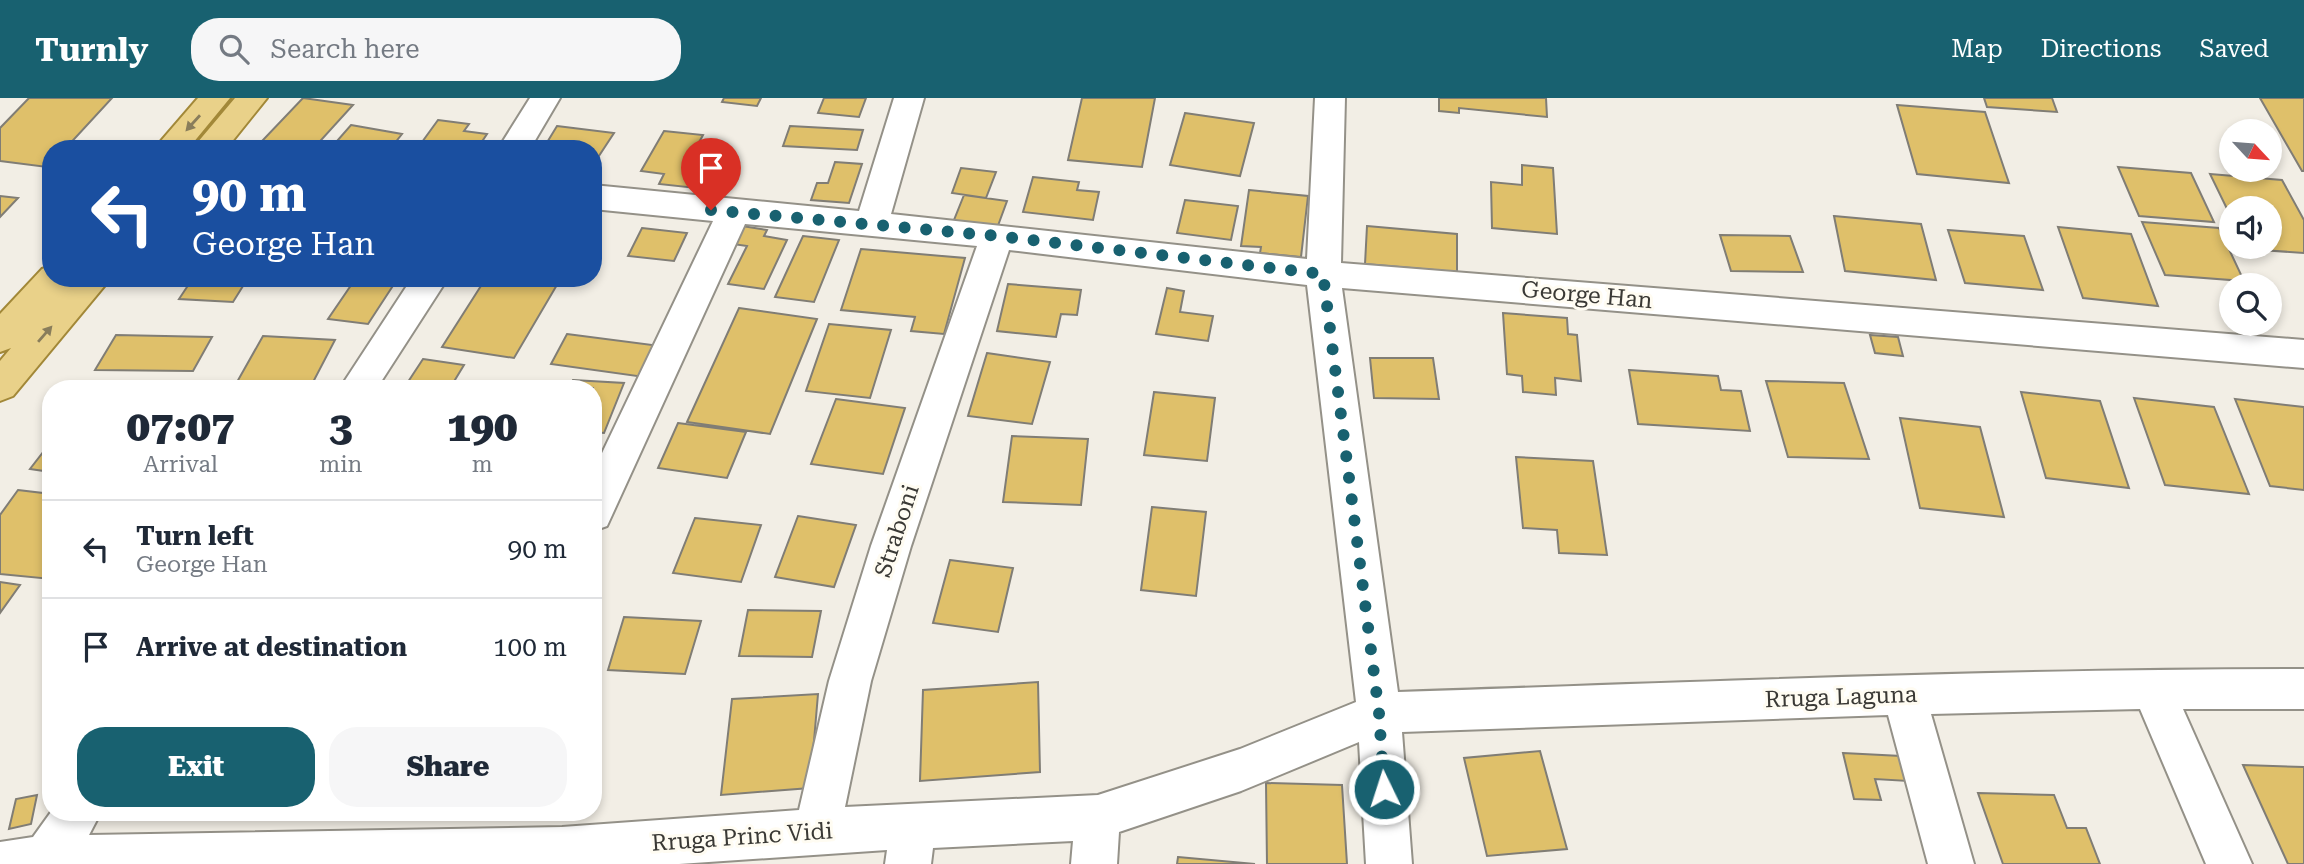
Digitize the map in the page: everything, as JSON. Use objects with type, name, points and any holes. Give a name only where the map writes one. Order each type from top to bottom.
[{"type":"main road","points":[[178,140],[215,98]]},
{"type":"main road","points":[[216,140],[252,98]]},
{"type":"main road","points":[[0,338],[46,287]]},
{"type":"main road","points":[[0,386],[86,287]]},
{"type":"street","points":[[519,140],[545,98]]},
{"type":"street","points":[[871,225],[908,98]]},
{"type":"street","points":[[1331,98],[1323,274],[1379,713],[1389,864]]},
{"type":"street","name":"George Han","points":[[602,198],[998,236],[1323,274],[2304,354]]},
{"type":"street","points":[[602,495],[734,212]]},
{"type":"street","name":"Straboni","points":[[817,831],[850,681],[891,546],[998,236]]},
{"type":"street","points":[[363,380],[425,287]]},
{"type":"street","points":[[2153,689],[2229,864]]},
{"type":"street","name":"Rruga Laguna","points":[[1379,713],[1904,695],[2153,689],[2304,689]]},
{"type":"street","points":[[1904,695],[1951,864]]},
{"type":"street","name":"Rruga Princ Vidi","points":[[2,864],[46,859],[560,857],[817,831],[910,845],[1098,817],[1241,770],[1379,713]]},
{"type":"street","points":[[1094,864],[1098,817]]},
{"type":"street","points":[[46,859],[72,821]]},
{"type":"building","points":[[29,98],[112,98],[73,140],[42,140],[42,166],[0,161],[0,128]]},
{"type":"building","points":[[303,98],[353,105],[321,140],[263,140]]},
{"type":"building","points":[[724,98],[761,98],[757,106],[722,102]]},
{"type":"building","points":[[824,98],[866,98],[859,117],[818,113]]},
{"type":"building","points":[[1082,98],[1155,98],[1142,167],[1068,160]]},
{"type":"building","points":[[1439,98],[1546,98],[1547,117],[1459,108],[1459,113],[1439,111]]},
{"type":"building","points":[[1984,98],[2052,98],[2057,112],[1987,107]]},
{"type":"building","points":[[2260,98],[2304,98],[2304,171],[2282,136],[2282,119],[2272,119]]},
{"type":"building","points":[[1897,105],[1985,112],[2009,183],[1917,174]]},
{"type":"building","points":[[1185,113],[1254,123],[1240,176],[1170,165]]},
{"type":"building","points":[[438,120],[469,124],[464,131],[487,134],[483,140],[424,140]]},
{"type":"building","points":[[351,125],[402,134],[397,140],[338,140]]},
{"type":"building","points":[[557,126],[614,133],[602,151],[602,140],[548,140]]},
{"type":"building","points":[[790,126],[863,130],[857,150],[783,146]]},
{"type":"building","points":[[664,131],[703,135],[697,146],[716,148],[696,188],[659,184],[664,174],[641,171]]},
{"type":"building","points":[[835,162],[862,164],[849,203],[811,200],[817,183],[828,183]]},
{"type":"building","points":[[1522,165],[1553,168],[1557,234],[1492,228],[1491,182],[1522,185]]},
{"type":"building","points":[[2118,167],[2191,173],[2214,222],[2139,216]]},
{"type":"building","points":[[961,168],[996,172],[986,198],[952,193]]},
{"type":"building","points":[[2210,174],[2219,175],[2219,182],[2282,180],[2304,220],[2304,253],[2282,251],[2282,196],[2221,196]]},
{"type":"building","points":[[1033,177],[1079,182],[1077,190],[1099,192],[1093,220],[1023,212]]},
{"type":"building","points":[[1249,190],[1308,196],[1301,257],[1260,253],[1261,247],[1241,246]]},
{"type":"building","points":[[964,195],[1007,201],[996,231],[952,225]]},
{"type":"building","points":[[0,196],[18,198],[0,217]]},
{"type":"building","points":[[1185,200],[1238,206],[1231,240],[1177,233]]},
{"type":"building","points":[[1834,216],[1921,224],[1936,280],[1845,271]]},
{"type":"building","points":[[2142,222],[2219,228],[2219,259],[2234,259],[2240,273],[2219,273],[2219,279],[2165,275]]},
{"type":"building","points":[[742,226],[767,230],[764,236],[787,240],[764,289],[728,284],[747,246],[733,244]]},
{"type":"building","points":[[1367,226],[1457,234],[1457,272],[1365,264]]},
{"type":"building","points":[[2058,227],[2131,234],[2158,306],[2083,298]]},
{"type":"building","points":[[642,228],[687,233],[674,261],[628,256]]},
{"type":"building","points":[[1948,230],[2024,236],[2043,290],[1965,283]]},
{"type":"building","points":[[1720,235],[1790,236],[1803,272],[1731,271]]},
{"type":"building","points":[[803,236],[839,240],[814,302],[775,297]]},
{"type":"building","points":[[861,249],[965,258],[944,334],[911,331],[915,317],[841,310]]},
{"type":"building","points":[[1008,284],[1081,290],[1077,315],[1061,314],[1056,337],[997,331]]},
{"type":"building","points":[[187,287],[242,287],[233,302],[179,299]]},
{"type":"building","points":[[350,287],[392,287],[368,324],[328,319]]},
{"type":"building","points":[[480,287],[556,287],[514,358],[442,347]]},
{"type":"building","points":[[1167,288],[1184,291],[1180,312],[1213,316],[1208,341],[1156,334]]},
{"type":"building","points":[[739,308],[817,319],[770,434],[687,422]]},
{"type":"building","points":[[1503,313],[1567,318],[1568,334],[1577,335],[1581,381],[1555,378],[1556,395],[1523,392],[1522,376],[1507,374]]},
{"type":"building","points":[[829,324],[891,330],[870,398],[806,391]]},
{"type":"building","points":[[567,334],[660,346],[644,377],[551,364]]},
{"type":"building","points":[[116,335],[212,337],[193,371],[95,370]]},
{"type":"building","points":[[1870,335],[1898,337],[1903,356],[1875,353]]},
{"type":"building","points":[[263,336],[335,340],[314,380],[238,380]]},
{"type":"building","points":[[987,353],[1050,362],[1032,424],[968,416]]},
{"type":"building","points":[[1370,358],[1433,358],[1439,399],[1374,398]]},
{"type":"building","points":[[423,359],[464,365],[455,380],[409,380]]},
{"type":"building","points":[[1629,370],[1718,376],[1721,390],[1741,391],[1750,431],[1638,424]]},
{"type":"building","points":[[1766,381],[1844,383],[1869,459],[1788,457]]},
{"type":"building","points":[[602,382],[624,383],[604,433]]},
{"type":"building","points":[[1154,392],[1215,398],[1207,461],[1144,455]]},
{"type":"building","points":[[2021,392],[2100,401],[2129,488],[2046,478]]},
{"type":"building","points":[[2134,398],[2214,407],[2249,494],[2165,485]]},
{"type":"building","points":[[836,399],[905,408],[883,474],[811,464]]},
{"type":"building","points":[[2235,399],[2304,407],[2304,490],[2270,486]]},
{"type":"building","points":[[1900,418],[1980,427],[2004,517],[1920,508]]},
{"type":"building","points":[[678,423],[746,432],[727,478],[658,468]]},
{"type":"building","points":[[1012,436],[1088,439],[1081,505],[1003,502]]},
{"type":"building","points":[[42,454],[42,471],[30,469]]},
{"type":"building","points":[[1516,457],[1593,461],[1607,555],[1559,553],[1557,530],[1523,528]]},
{"type":"building","points":[[18,490],[42,493],[42,578],[0,574],[0,515]]},
{"type":"building","points":[[1152,507],[1206,512],[1196,596],[1141,590]]},
{"type":"building","points":[[798,516],[856,525],[834,587],[775,577]]},
{"type":"building","points":[[695,518],[761,525],[741,582],[673,573]]},
{"type":"building","points":[[950,560],[1013,568],[998,632],[933,623]]},
{"type":"building","points":[[0,582],[20,585],[0,613]]},
{"type":"building","points":[[748,610],[821,611],[812,657],[739,656]]},
{"type":"building","points":[[624,617],[701,621],[685,674],[608,670]]},
{"type":"building","points":[[1038,682],[1040,772],[920,781],[923,690]]},
{"type":"building","points":[[818,694],[810,788],[721,795],[732,699]]},
{"type":"building","points":[[1540,751],[1567,849],[1487,856],[1464,758]]},
{"type":"building","points":[[1843,753],[1901,756],[1908,781],[1875,779],[1881,800],[1854,799]]},
{"type":"building","points":[[2243,765],[2304,767],[2304,864],[2288,864]]},
{"type":"building","points":[[1266,783],[1342,785],[1347,864],[1267,864]]},
{"type":"building","points":[[1978,793],[2054,795],[2067,828],[2086,828],[2100,864],[2003,864]]},
{"type":"building","points":[[37,795],[31,824],[9,829],[16,799]]},
{"type":"building","points":[[1178,857],[1255,864],[1177,864]]},
{"type":"route","points":[[711,210],[998,236],[1323,274],[1379,713],[1384,789]]}]
